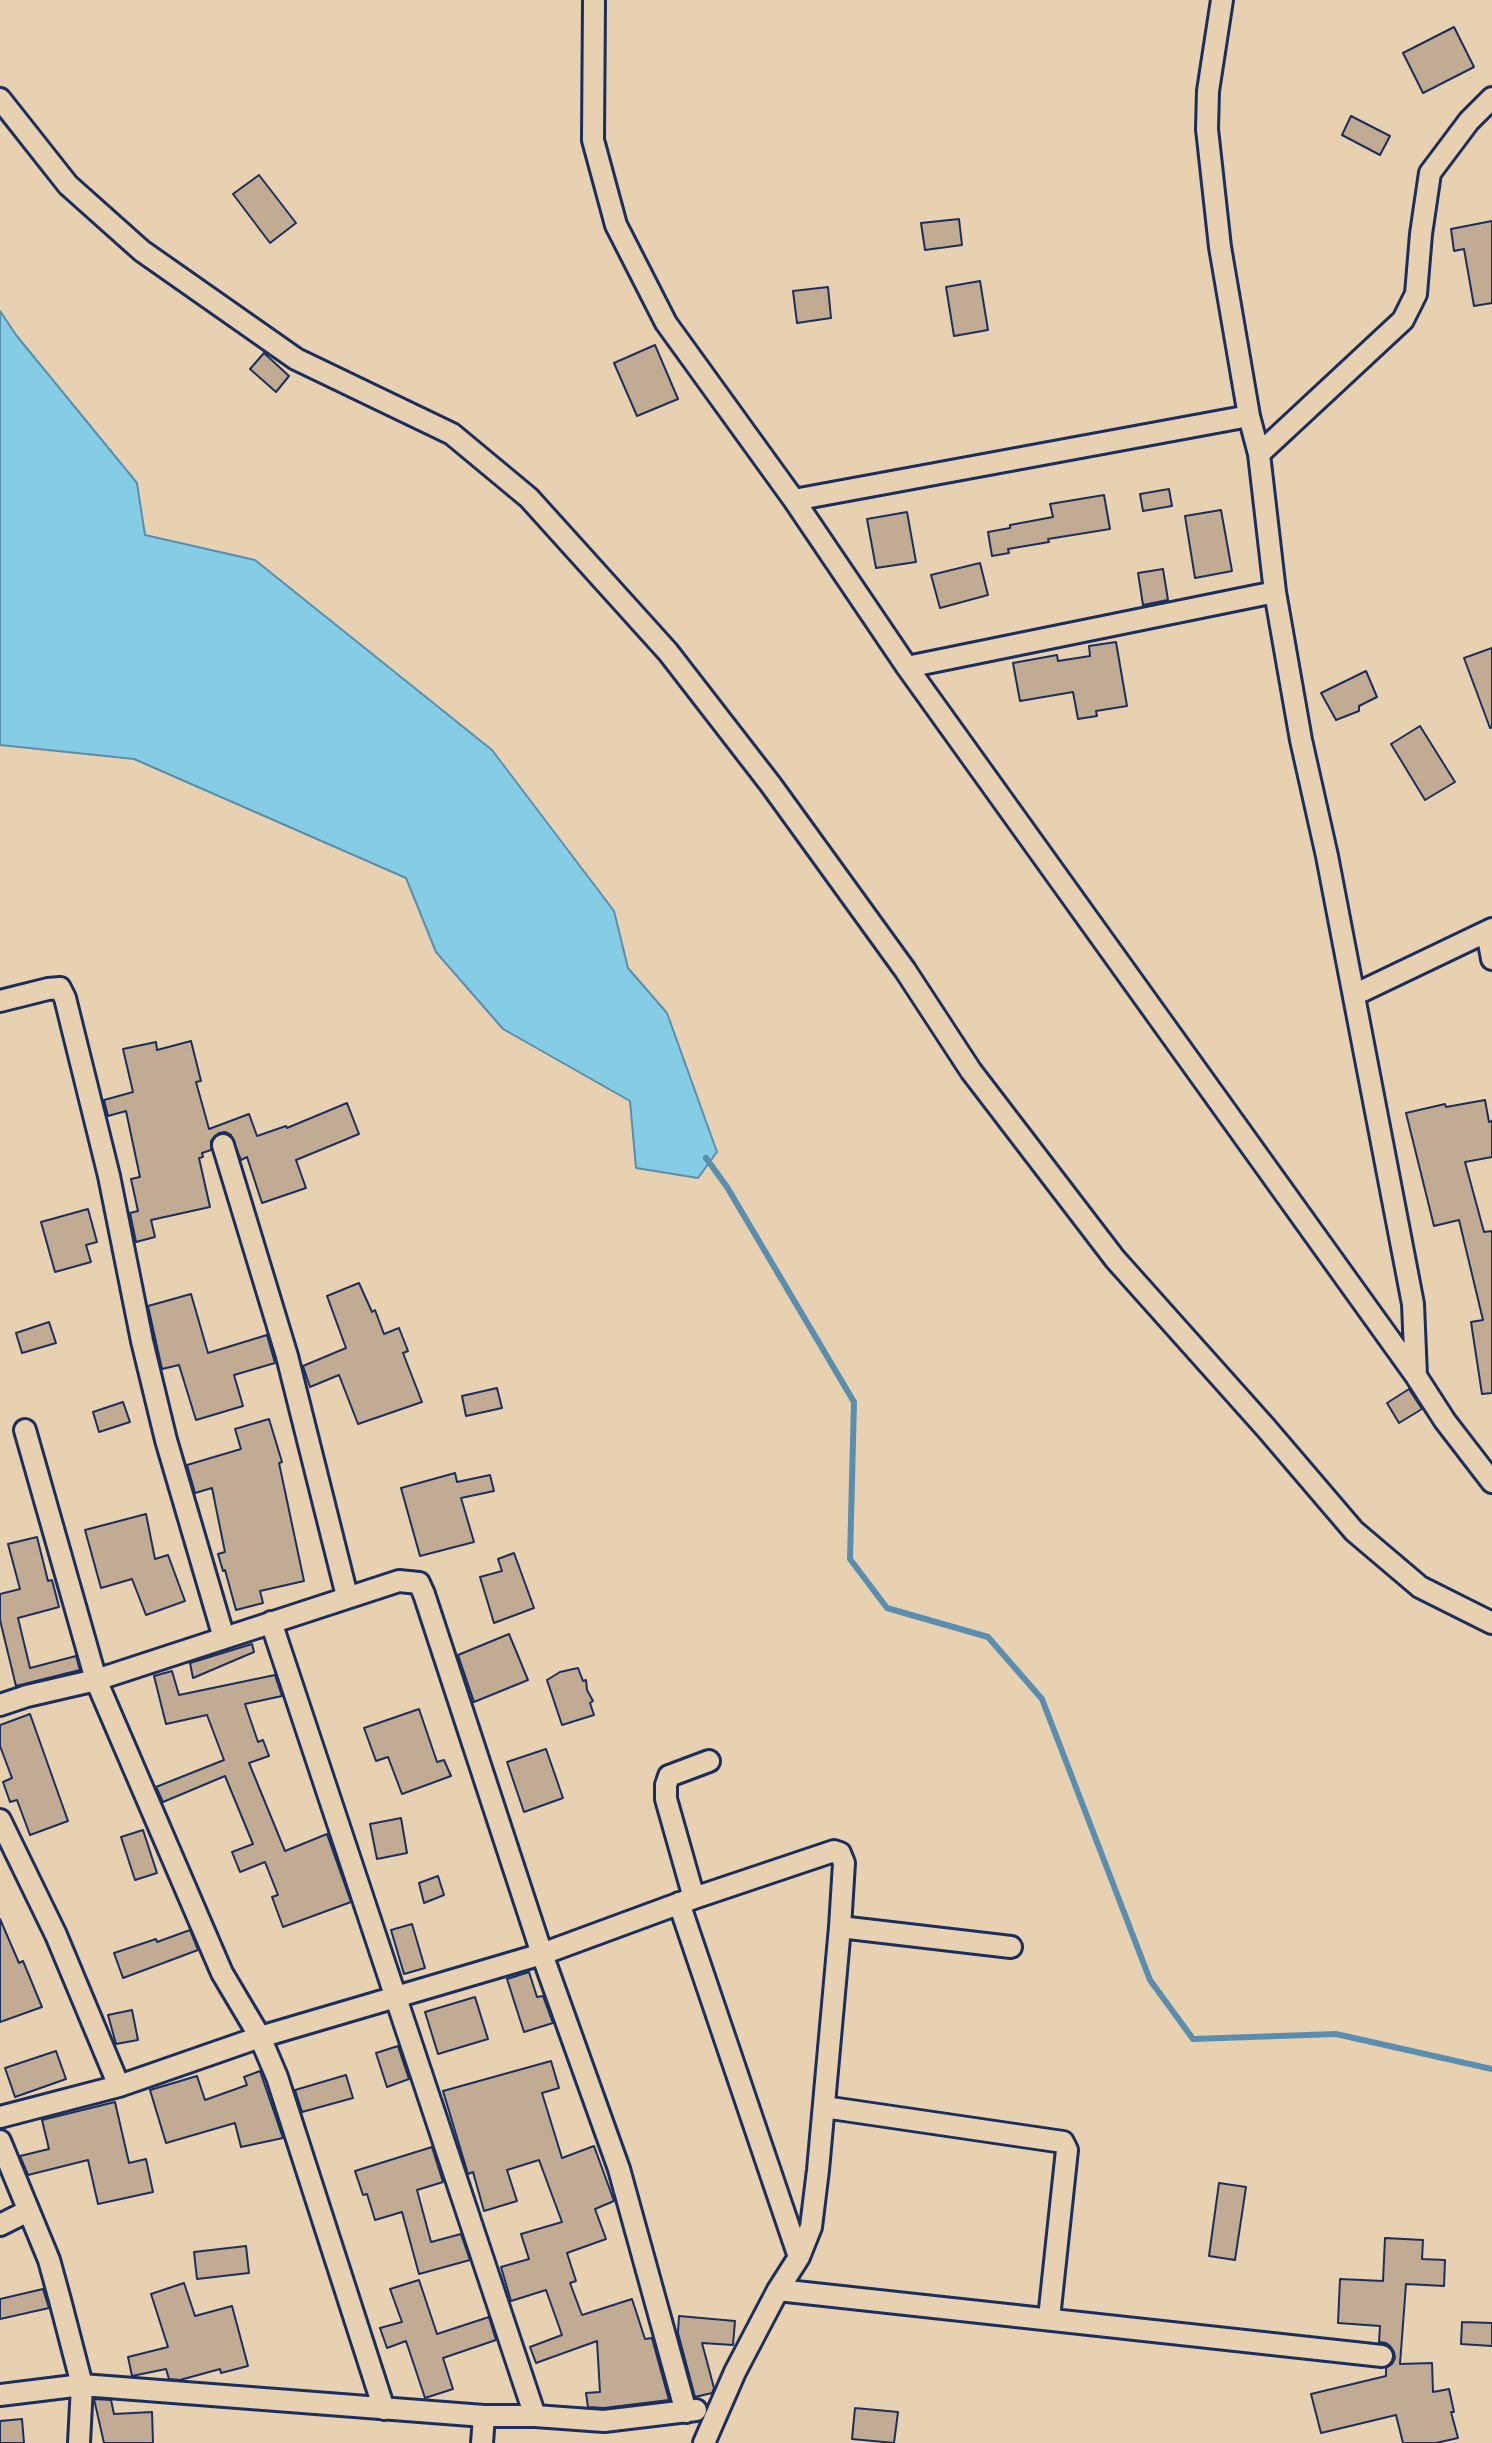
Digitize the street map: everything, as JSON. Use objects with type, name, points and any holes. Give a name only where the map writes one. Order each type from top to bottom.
[{"type":"street","points":[[594,0],[593,140],[616,225],[666,323],[794,500],[907,667],[1416,1376],[1445,1421],[1490,1476]]},
{"type":"street","points":[[1222,0],[1208,91],[1207,129],[1220,247],[1249,416],[1259,454],[1275,592],[1301,740],[1327,856],[1413,1304],[1416,1376]]},
{"type":"street","points":[[1259,454],[1403,320],[1416,294],[1430,173],[1469,121],[1492,98]]},
{"type":"street","points":[[0,99],[68,185],[142,251],[296,359],[452,434],[529,498],[668,652],[762,772],[905,970],[971,1071],[1115,1259],[1354,1531],[1420,1587],[1492,1623]]},
{"type":"street","points":[[794,500],[1249,416]]},
{"type":"street","points":[[907,667],[1275,592]]},
{"type":"street","points":[[1354,995],[1490,931],[1492,959]]},
{"type":"street","points":[[0,1001],[60,988],[65,998],[109,1176],[142,1341],[166,1440],[224,1638]]},
{"type":"street","points":[[223,1145],[287,1356],[347,1596]]},
{"type":"street","points":[[25,1430],[96,1680],[222,1973],[260,2037],[277,2077],[384,2409]]},
{"type":"street","points":[[0,1705],[96,1680],[347,1596],[399,1581],[419,1583],[542,1954],[619,2169],[686,2412]]},
{"type":"street","points":[[271,1622],[535,2416]]},
{"type":"street","points":[[709,1761],[669,1776],[666,1799],[686,1900],[799,2257]]},
{"type":"street","points":[[0,1820],[56,1935],[119,2086]]},
{"type":"street","points":[[0,2117],[119,2086],[260,2037],[542,1954],[686,1900],[834,1851],[840,1853],[844,1863],[840,1927],[811,2227],[799,2257],[778,2290],[704,2443]]},
{"type":"street","points":[[840,1927],[1011,1947]]},
{"type":"street","points":[[824,2107],[1063,2142],[1067,2150],[1049,2318]]},
{"type":"street","points":[[0,2141],[49,2260],[82,2385],[79,2443]]},
{"type":"street","points":[[0,2225],[28,2211]]},
{"type":"street","points":[[778,2290],[1382,2356]]},
{"type":"street","points":[[0,2395],[82,2385],[484,2416],[604,2421],[720,2405]]},
{"type":"street","points":[[482,2443],[484,2416]]},
{"type":"water","points":[[0,311],[16,335],[137,483],[145,535],[255,560],[492,750],[614,911],[628,968],[667,1013],[717,1152],[698,1178],[636,1168],[630,1101],[503,1029],[436,952],[406,878],[134,759],[0,745]]},
{"type":"building","points":[[1454,27],[1474,67],[1423,93],[1403,53]]},
{"type":"building","points":[[1351,116],[1390,136],[1380,155],[1342,135]]},
{"type":"building","points":[[259,175],[296,223],[270,243],[233,194]]},
{"type":"building","points":[[959,219],[962,245],[925,250],[921,223]]},
{"type":"building","points":[[1492,221],[1492,303],[1474,306],[1464,249],[1454,251],[1451,229]]},
{"type":"building","points":[[980,281],[988,330],[954,336],[946,287]]},
{"type":"building","points":[[828,287],[831,318],[797,323],[793,291]]},
{"type":"building","points":[[655,345],[678,399],[637,416],[614,363]]},
{"type":"building","points":[[264,353],[289,376],[276,392],[250,369]]},
{"type":"building","points":[[1169,489],[1172,506],[1143,511],[1140,494]]},
{"type":"building","points":[[1104,495],[1110,529],[1048,539],[1049,542],[1008,549],[1009,553],[992,556],[988,532],[1053,517],[1050,504]]},
{"type":"building","points":[[1221,510],[1232,571],[1195,578],[1185,516]]},
{"type":"building","points":[[907,512],[916,562],[876,568],[867,519]]},
{"type":"building","points":[[980,563],[988,595],[940,608],[931,575]]},
{"type":"building","points":[[1163,569],[1168,600],[1143,605],[1138,573]]},
{"type":"building","points":[[1116,642],[1127,706],[1096,711],[1097,716],[1078,719],[1073,692],[1020,701],[1013,663],[1057,655],[1058,661],[1090,656],[1089,646]]},
{"type":"building","points":[[1492,648],[1492,727],[1490,728],[1464,658]]},
{"type":"building","points":[[1366,671],[1377,697],[1359,706],[1359,711],[1336,720],[1321,693]]},
{"type":"building","points":[[1420,726],[1455,782],[1425,800],[1391,744]]},
{"type":"building","points":[[191,1041],[201,1081],[196,1082],[209,1129],[249,1114],[257,1136],[287,1128],[347,1103],[359,1134],[296,1160],[306,1188],[262,1203],[247,1157],[241,1160],[231,1135],[219,1133],[211,1141],[211,1150],[202,1153],[203,1157],[199,1158],[210,1207],[151,1220],[155,1237],[136,1242],[130,1213],[138,1211],[131,1179],[140,1177],[126,1111],[108,1116],[104,1100],[133,1092],[123,1049],[156,1042],[157,1050]]},
{"type":"building","points":[[1485,1100],[1489,1122],[1492,1121],[1492,1157],[1465,1162],[1484,1232],[1492,1231],[1492,1393],[1482,1394],[1471,1322],[1483,1320],[1459,1220],[1434,1226],[1406,1113],[1445,1104],[1446,1107]]},
{"type":"building","points":[[88,1209],[97,1242],[86,1245],[91,1262],[55,1272],[41,1222]]},
{"type":"building","points":[[359,1283],[372,1312],[375,1310],[384,1334],[399,1328],[408,1351],[403,1353],[422,1402],[358,1424],[339,1375],[310,1387],[303,1366],[346,1348],[327,1296]]},
{"type":"building","points":[[191,1294],[208,1353],[267,1335],[275,1363],[234,1375],[243,1406],[196,1420],[179,1365],[162,1369],[148,1306]]},
{"type":"building","points":[[49,1322],[56,1343],[22,1353],[16,1333]]},
{"type":"building","points":[[497,1388],[502,1408],[466,1416],[462,1396]]},
{"type":"building","points":[[1409,1389],[1422,1409],[1399,1423],[1387,1403]]},
{"type":"building","points":[[123,1402],[130,1422],[99,1432],[93,1412]]},
{"type":"building","points":[[269,1419],[282,1462],[279,1463],[304,1581],[260,1591],[263,1603],[236,1610],[218,1554],[225,1552],[212,1488],[195,1493],[187,1465],[241,1449],[235,1429]]},
{"type":"building","points":[[455,1473],[457,1482],[490,1475],[494,1491],[461,1498],[474,1542],[420,1556],[401,1488]]},
{"type":"building","points":[[146,1514],[155,1559],[168,1555],[185,1601],[146,1615],[132,1579],[101,1588],[85,1530]]},
{"type":"building","points":[[37,1537],[48,1581],[52,1580],[59,1607],[18,1618],[30,1668],[76,1656],[80,1670],[16,1686],[0,1620],[0,1594],[20,1589],[8,1544]]},
{"type":"building","points":[[514,1553],[534,1608],[494,1623],[480,1577],[502,1571],[498,1559]]},
{"type":"building","points":[[509,1634],[528,1680],[474,1702],[458,1655]]},
{"type":"building","points":[[252,1644],[254,1652],[193,1678],[190,1663]]},
{"type":"building","points":[[578,1668],[583,1681],[586,1680],[594,1715],[562,1725],[547,1680],[560,1672]]},
{"type":"building","points":[[172,1671],[179,1695],[275,1675],[282,1696],[245,1704],[258,1742],[263,1740],[269,1756],[249,1763],[285,1851],[327,1834],[351,1902],[283,1927],[272,1897],[278,1895],[265,1862],[240,1872],[232,1852],[253,1844],[225,1776],[163,1802],[156,1787],[224,1760],[207,1715],[166,1724],[154,1676]]},
{"type":"building","points":[[419,1709],[437,1762],[444,1760],[451,1776],[402,1794],[388,1757],[376,1761],[364,1728]]},
{"type":"building","points":[[30,1714],[68,1821],[30,1835],[17,1800],[10,1802],[3,1782],[12,1778],[0,1746],[0,1725]]},
{"type":"building","points":[[546,1749],[563,1798],[524,1812],[507,1762]]},
{"type":"building","points":[[401,1818],[407,1853],[377,1859],[370,1824]]},
{"type":"building","points":[[143,1830],[157,1873],[135,1880],[121,1837]]},
{"type":"building","points":[[438,1876],[444,1895],[424,1903],[419,1883]]},
{"type":"building","points":[[0,1919],[19,1963],[23,1961],[42,2007],[0,2022]]},
{"type":"building","points":[[412,1924],[425,1968],[404,1974],[391,1930]]},
{"type":"building","points":[[190,1930],[198,1950],[123,1978],[114,1953]]},
{"type":"building","points":[[529,1972],[537,1997],[543,1996],[553,2023],[524,2032],[507,1979]]},
{"type":"building","points":[[475,1997],[488,2039],[438,2054],[425,2012]]},
{"type":"building","points":[[132,2010],[138,2040],[116,2044],[108,2015]]},
{"type":"building","points":[[398,2046],[409,2079],[387,2087],[376,2053]]},
{"type":"building","points":[[56,2051],[66,2079],[15,2097],[5,2068]]},
{"type":"building","points":[[551,2061],[559,2088],[542,2093],[562,2158],[594,2146],[614,2201],[595,2209],[606,2239],[567,2253],[576,2281],[570,2283],[582,2315],[632,2299],[645,2339],[652,2338],[669,2400],[588,2407],[586,2393],[600,2392],[597,2341],[536,2363],[530,2347],[562,2335],[546,2290],[511,2301],[501,2267],[529,2259],[521,2234],[562,2222],[539,2160],[507,2170],[517,2201],[484,2211],[473,2172],[468,2174],[443,2091]]},
{"type":"building","points":[[260,2071],[283,2138],[241,2147],[235,2123],[166,2143],[150,2090],[197,2076],[205,2100],[247,2085],[244,2077]]},
{"type":"building","points":[[346,2075],[353,2098],[302,2112],[295,2090]]},
{"type":"building","points":[[115,2102],[129,2163],[146,2159],[153,2192],[98,2204],[88,2160],[28,2175],[20,2156],[49,2149],[42,2120]]},
{"type":"building","points":[[432,2147],[443,2182],[417,2190],[431,2242],[461,2234],[470,2260],[419,2274],[402,2212],[375,2220],[367,2194],[363,2195],[355,2171]]},
{"type":"building","points":[[1219,2183],[1246,2187],[1235,2260],[1209,2256]]},
{"type":"building","points":[[1385,2238],[1423,2240],[1422,2259],[1445,2260],[1444,2286],[1406,2284],[1400,2364],[1432,2363],[1433,2392],[1449,2389],[1458,2438],[1436,2443],[1403,2443],[1396,2415],[1321,2433],[1311,2394],[1386,2376],[1386,2368],[1395,2358],[1390,2346],[1379,2342],[1380,2326],[1338,2323],[1340,2279],[1383,2281]]},
{"type":"building","points":[[246,2246],[249,2273],[197,2279],[194,2252]]},
{"type":"building","points":[[419,2280],[437,2334],[489,2317],[496,2340],[443,2358],[453,2389],[425,2398],[406,2341],[387,2348],[380,2328],[402,2322],[390,2289]]},
{"type":"building","points":[[184,2283],[195,2316],[232,2306],[248,2366],[221,2373],[220,2369],[180,2380],[169,2379],[166,2369],[132,2376],[128,2357],[168,2347],[151,2294]]},
{"type":"building","points":[[43,2289],[49,2308],[0,2319],[0,2299]]},
{"type":"building","points":[[679,2316],[735,2321],[733,2345],[702,2343],[714,2388],[712,2393],[695,2397],[678,2333]]},
{"type":"building","points":[[1462,2322],[1492,2323],[1492,2346],[1461,2344]]},
{"type":"building","points":[[94,2399],[111,2400],[114,2414],[152,2412],[153,2443],[104,2443]]},
{"type":"building","points":[[855,2408],[898,2412],[894,2443],[852,2439]]},
{"type":"building","points":[[22,2419],[24,2443],[0,2443],[0,2421]]},
{"type":"waterway","points":[[706,1158],[727,1187],[854,1402],[850,1559],[887,1608],[988,1637],[1042,1699],[1150,1980],[1193,2039],[1336,2034],[1492,2069]]}]
